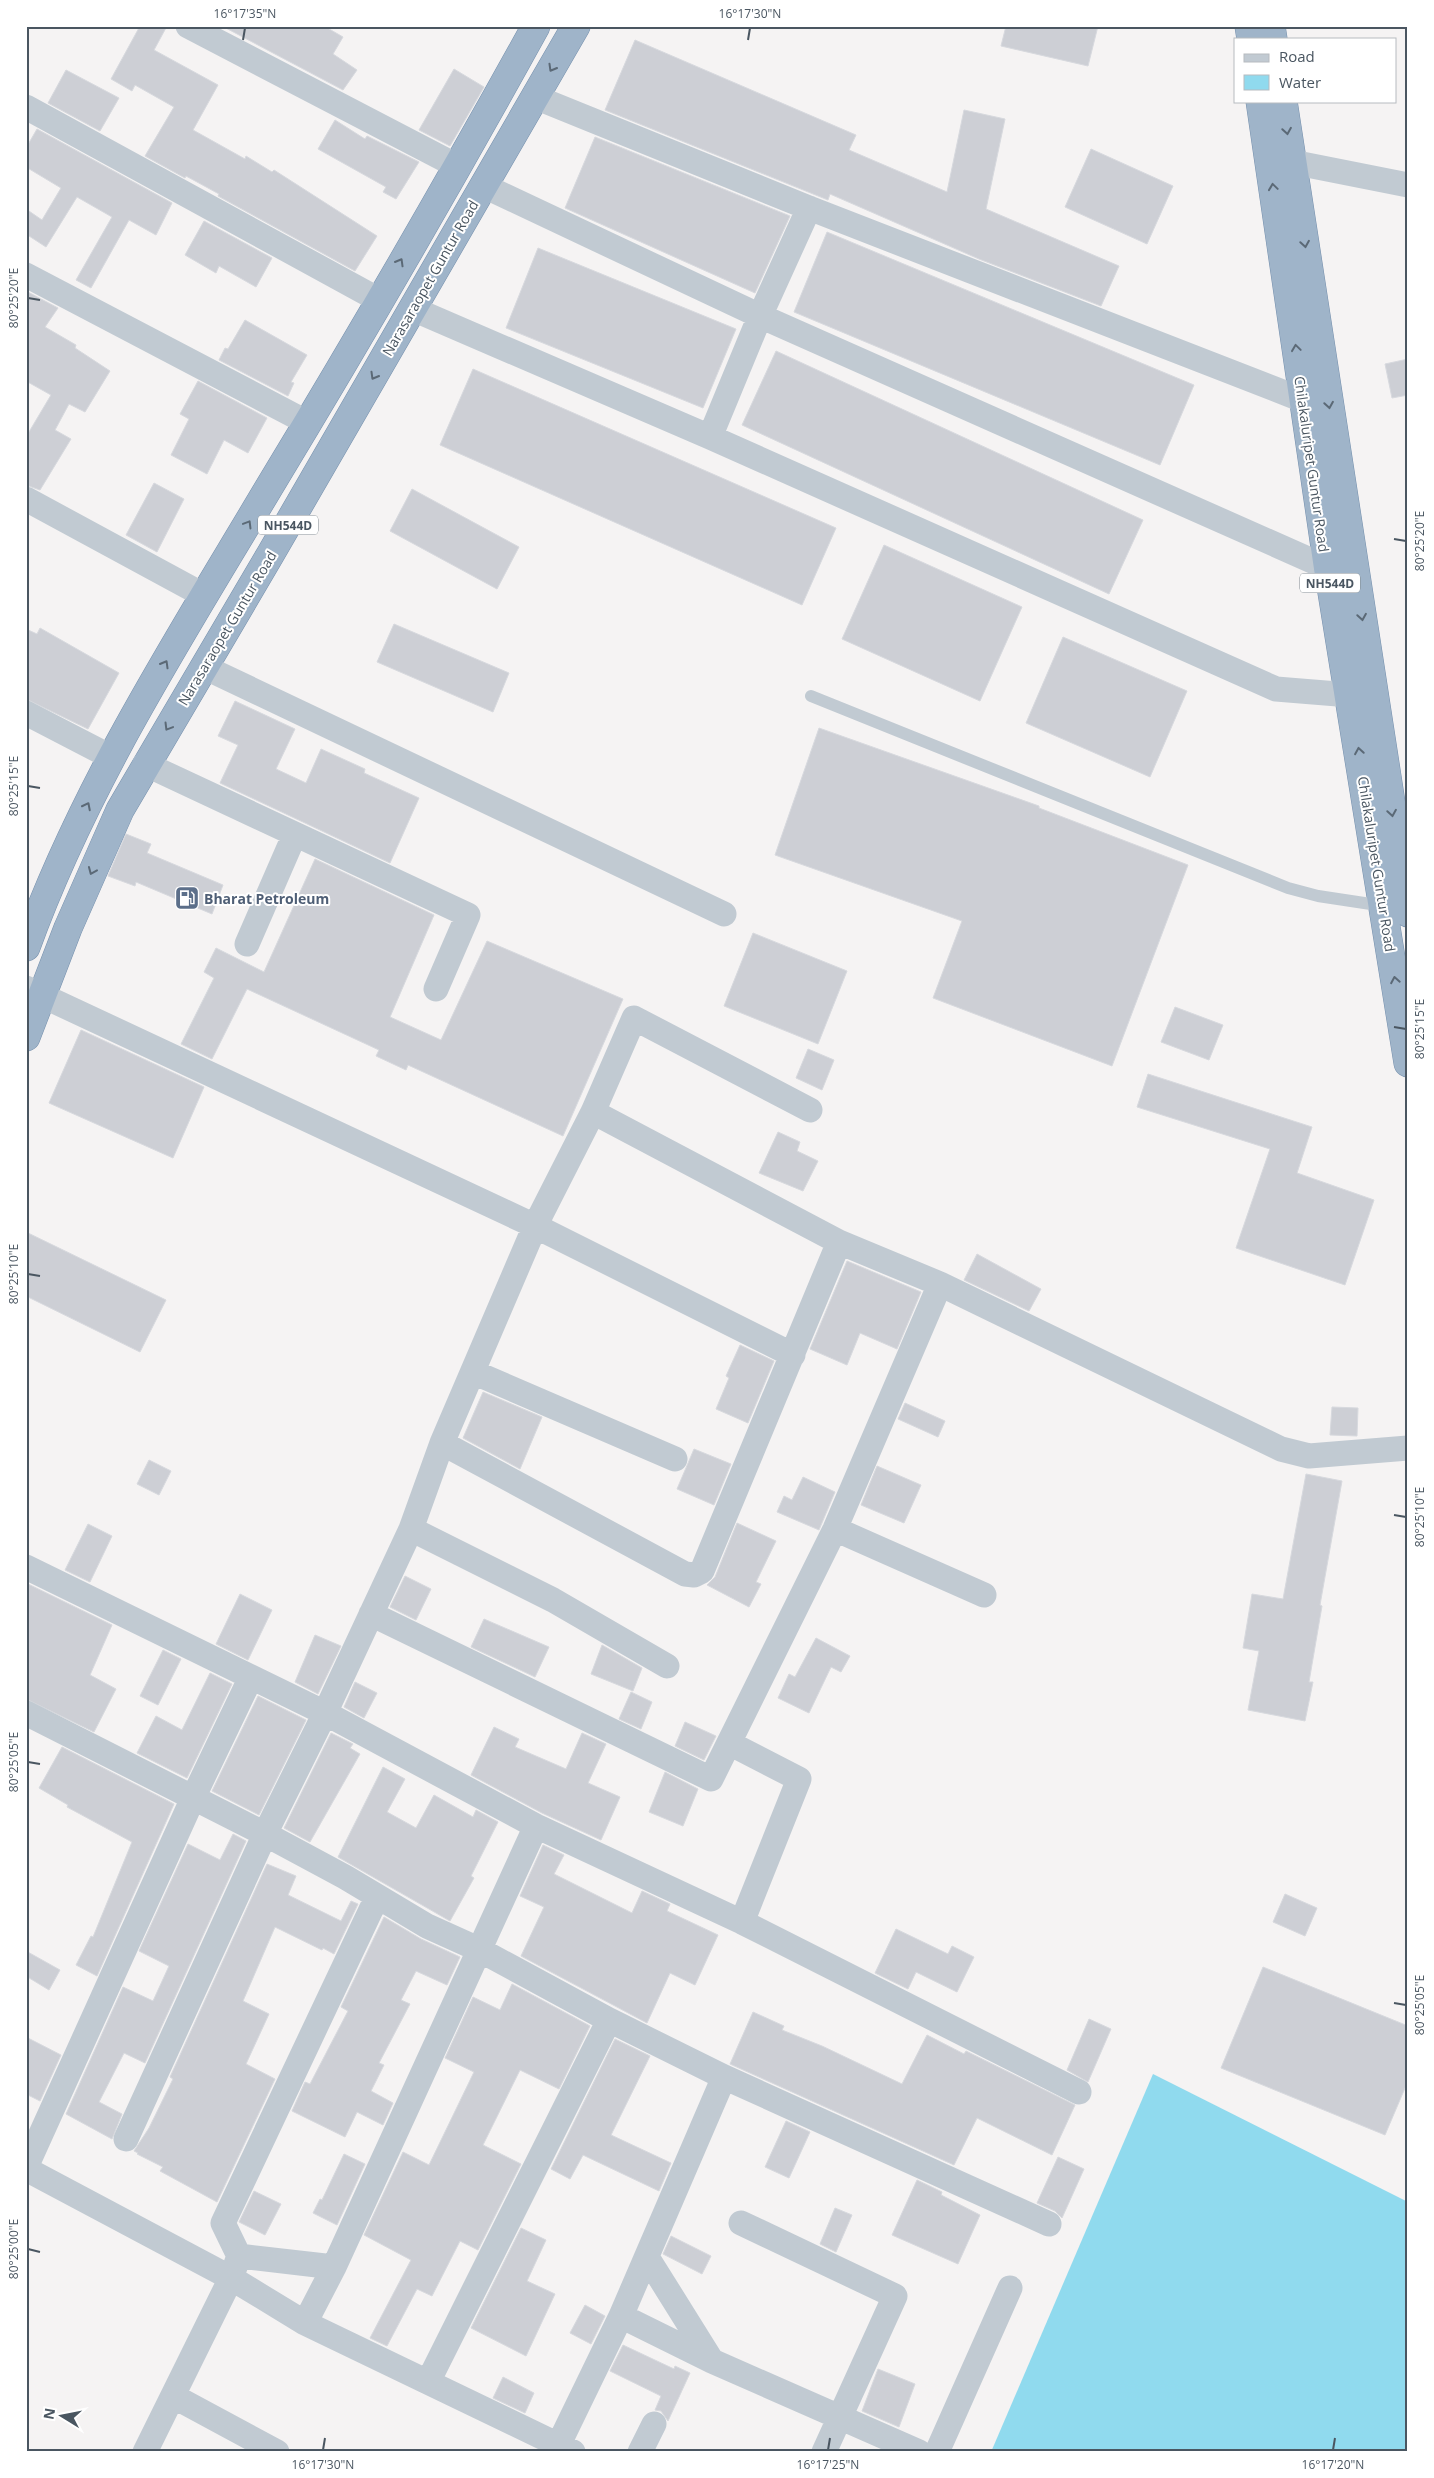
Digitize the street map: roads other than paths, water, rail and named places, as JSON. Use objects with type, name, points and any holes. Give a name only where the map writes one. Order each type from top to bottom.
[{"type":"highway","name":"NH544D","points":[[26,947],[32,910],[111,758],[308,423],[536,26]]},
{"type":"highway","name":"Narasaraopet Guntur Road","points":[[26,1037],[34,992],[120,810],[145,764],[204,667],[576,26]]},
{"type":"highway","name":"Chilakaluripet Guntur Road","points":[[1260,102],[1328,568],[1362,693]]},
{"type":"highway","name":"Chilakaluripet Guntur Road","points":[[1282,102],[1292,162],[1362,693],[1396,910],[1408,1063]]},
{"type":"street","points":[[188,26],[457,166]]},
{"type":"street","points":[[535,97],[809,208],[1303,400]]},
{"type":"street","points":[[26,107],[379,300]]},
{"type":"street","points":[[1292,162],[1408,185]]},
{"type":"street","points":[[484,186],[760,316],[1328,568]]},
{"type":"street","points":[[710,437],[760,316],[809,208]]},
{"type":"street","points":[[26,275],[308,423]]},
{"type":"street","points":[[413,309],[710,437],[1276,689],[1362,693]]},
{"type":"street","points":[[26,499],[205,596]]},
{"type":"street","points":[[204,667],[724,914]]},
{"type":"street","points":[[26,713],[111,758]]},
{"type":"street","points":[[145,764],[294,836],[468,915],[436,989]]},
{"type":"street","points":[[247,944],[294,836]]},
{"type":"street","points":[[34,992],[535,1226],[793,1355]]},
{"type":"street","points":[[126,2139],[265,1834],[326,1713],[370,1614],[412,1529],[442,1443],[535,1226],[593,1112],[634,1018],[810,1110]]},
{"type":"street","points":[[593,1112],[839,1242],[940,1284],[1281,1449],[1309,1456],[1408,1448]]},
{"type":"street","points":[[442,1443],[685,1574],[694,1576],[702,1571],[839,1242]]},
{"type":"street","points":[[370,1614],[711,1779],[836,1529],[940,1284]]},
{"type":"street","points":[[473,1372],[676,1459]]},
{"type":"street","points":[[412,1529],[554,1600],[667,1666]]},
{"type":"street","points":[[836,1529],[984,1595]]},
{"type":"street","points":[[26,1567],[326,1713],[536,1826],[742,1922],[1079,2092]]},
{"type":"street","points":[[251,1676],[193,1798],[26,2168],[235,2267],[305,2323],[562,2449],[724,2077]]},
{"type":"street","points":[[26,1713],[265,1834],[345,1877],[377,1898],[427,1926],[478,1950],[608,2020],[724,2077],[1049,2224]]},
{"type":"street","points":[[729,1743],[799,1779],[742,1922]]},
{"type":"street","points":[[305,2323],[334,2267],[536,1826]]},
{"type":"street","points":[[145,2452],[235,2267],[223,2223],[377,1898]]},
{"type":"street","points":[[428,2382],[608,2020]]},
{"type":"street","points":[[742,2223],[895,2296],[824,2452]]},
{"type":"street","points":[[647,2257],[712,2361]]},
{"type":"street","points":[[235,2267],[334,2267]]},
{"type":"street","points":[[937,2452],[1010,2288]]},
{"type":"street","points":[[621,2316],[712,2361],[919,2452]]},
{"type":"street","points":[[173,2396],[277,2452]]},
{"type":"street","points":[[640,2452],[654,2424]]},
{"type":"lane","points":[[811,696],[1288,888],[1318,896],[1396,910]]},
{"type":"water","points":[[1153,2074],[1408,2202],[1408,2452],[991,2452]]},
{"type":"place","name":"Bharat Petroleum","points":[[187,898]]}]
